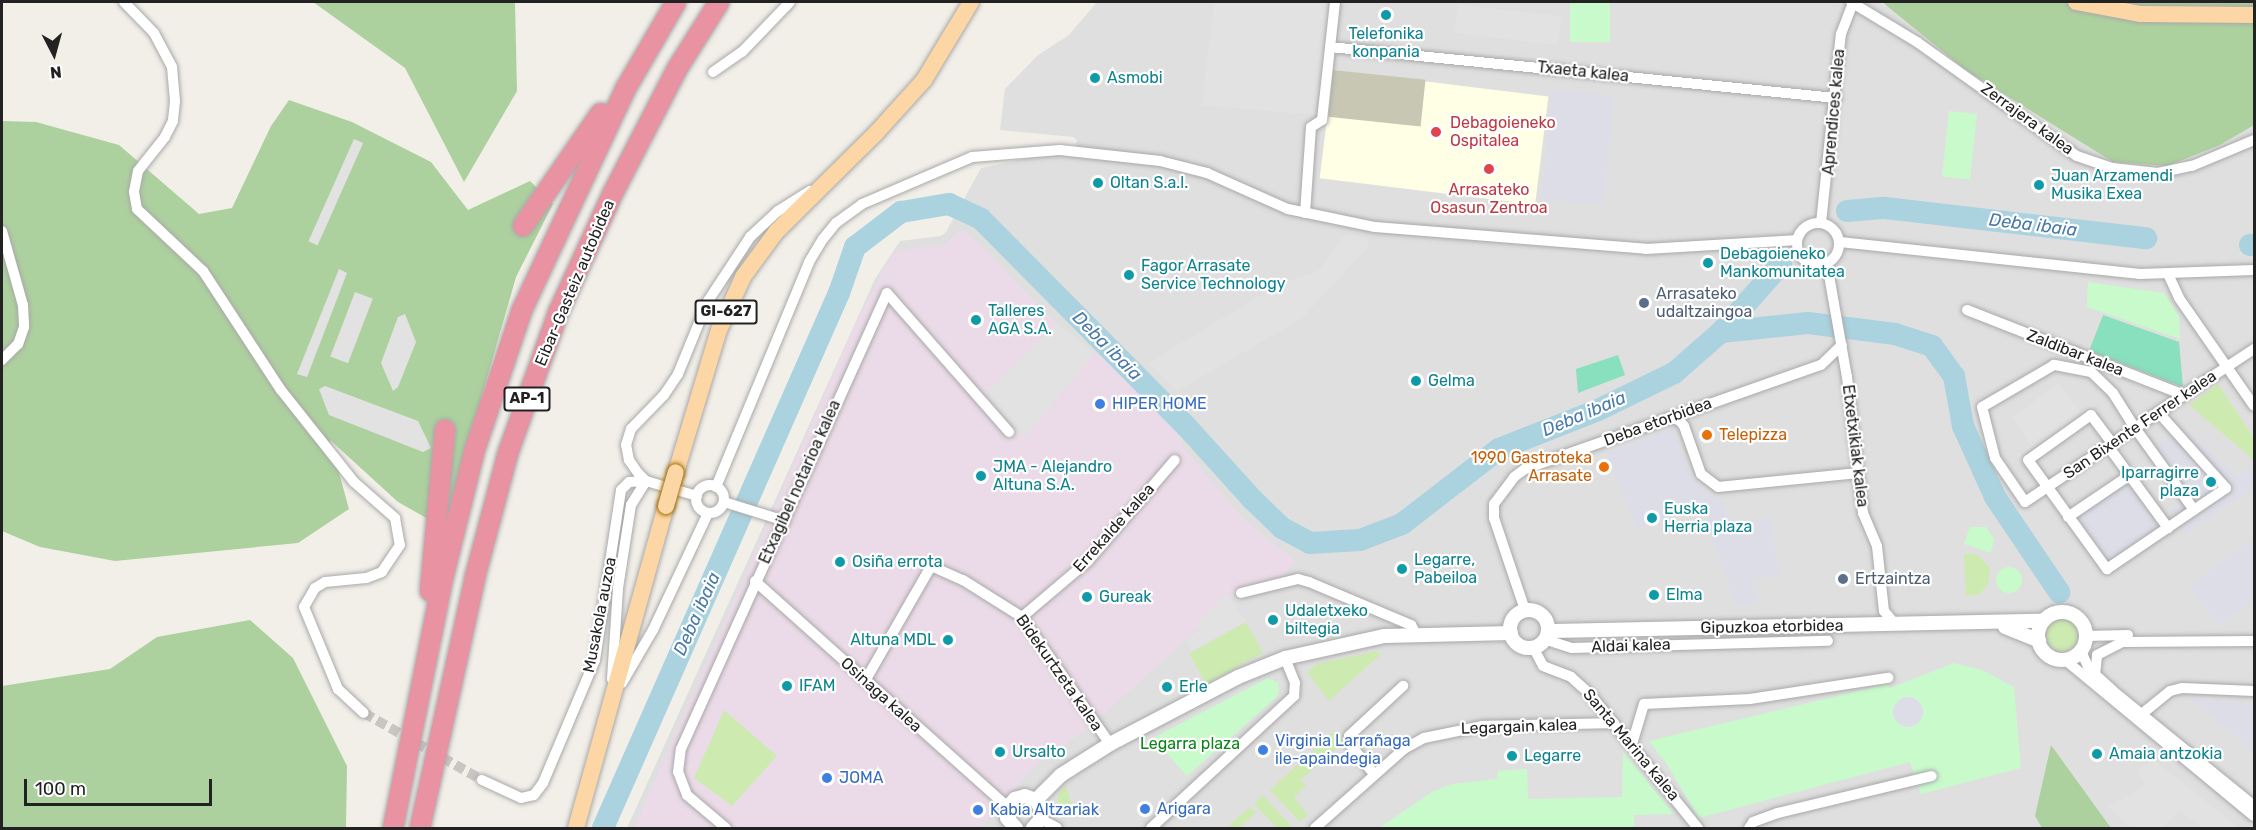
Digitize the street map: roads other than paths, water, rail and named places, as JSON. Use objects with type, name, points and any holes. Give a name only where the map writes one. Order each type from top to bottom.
[{"type":"highway","name":"AP-1","points":[[393,828],[429,638],[475,449],[522,310],[626,88],[676,2]]},
{"type":"highway","name":"Eibar-Gasteiz autobidea","points":[[420,828],[475,577],[499,487],[558,313],[618,183],[677,69],[719,2]]},
{"type":"highway","points":[[523,226],[609,101],[626,88]]},
{"type":"highway","points":[[429,638],[427,619],[445,430]]},
{"type":"main road","name":"GI-627","points":[[576,828],[666,506],[719,330],[743,277],[776,232],[924,80],[971,2]]},
{"type":"main road","points":[[2076,2],[2142,14],[2254,15]]},
{"type":"street","points":[[124,2],[154,33],[172,67],[175,101],[172,122],[165,137],[138,171],[134,192],[137,209],[203,271],[281,390],[354,482],[395,518],[400,545],[382,572],[366,578],[325,582],[315,588],[304,607],[338,689],[364,713]]},
{"type":"street","points":[[713,72],[742,52],[790,2]]},
{"type":"street","points":[[1305,213],[1311,127],[1322,120],[1335,2]]},
{"type":"street","name":"Aprendices kalea","points":[[1821,223],[1841,34],[1852,2]]},
{"type":"street","name":"Zerrajera kalea","points":[[1852,2],[1917,42],[2077,156],[2112,168],[2158,173],[2192,166],[2254,140]]},
{"type":"street","name":"Txaeta kalea","points":[[1330,47],[1836,98]]},
{"type":"street","points":[[716,487],[809,262],[836,223],[862,204],[972,157],[1060,150],[1111,153],[1179,165],[1207,173],[1305,213],[1375,226],[1646,249],[1797,240],[1809,225],[1821,223],[1832,227],[1840,242],[1837,255],[1827,264],[1814,265],[1802,259],[1797,240]]},
{"type":"street","points":[[696,496],[646,481],[629,460],[626,445],[631,429],[664,395],[678,374],[708,302],[727,269],[750,237],[778,211],[827,180]]},
{"type":"street","points":[[2,231],[23,305],[24,327],[18,344],[2,360]]},
{"type":"street","points":[[1840,242],[2168,274],[2193,270],[2254,270]]},
{"type":"street","name":"Etxetxikiak kalea","points":[[1827,264],[1847,377],[1863,513],[1877,546],[1884,611],[1895,624]]},
{"type":"street","points":[[2168,274],[2179,298],[2254,406]]},
{"type":"street","name":"Etxagibel notarioa kalea","points":[[726,828],[687,795],[678,772],[681,749],[887,293],[1009,432]]},
{"type":"street","name":"Zaldibar kalea","points":[[1967,310],[2184,395]]},
{"type":"street","points":[[1821,364],[1842,345]]},
{"type":"street","name":"San Bixente Ferrer kalea","points":[[2135,428],[2101,378],[2091,372],[2054,365],[1986,403],[1981,412],[1995,459],[2025,502],[2254,349]]},
{"type":"street","points":[[1821,364],[1833,365],[1847,377]]},
{"type":"street","name":"Deba etorbidea","points":[[1525,610],[1494,518],[1501,490],[1525,469],[1821,364]]},
{"type":"street","points":[[1684,426],[1693,409]]},
{"type":"street","points":[[2158,412],[2226,488],[2168,528],[2107,569],[2028,460],[2091,414],[2130,475],[2168,528]]},
{"type":"street","points":[[1668,418],[1679,420],[1684,426],[1701,474],[1719,487],[1858,473]]},
{"type":"street","points":[[2135,428],[2194,510]]},
{"type":"street","name":"Errekalde kalea","points":[[1022,617],[1088,561],[1175,460]]},
{"type":"street","points":[[2068,517],[2130,475]]},
{"type":"street","points":[[612,701],[618,588],[631,505],[646,481]]},
{"type":"street","name":"Musakola auzoa","points":[[482,780],[521,798],[534,795],[543,783],[595,660],[621,490],[628,482],[646,481]]},
{"type":"street","points":[[696,496],[704,487],[716,487],[723,493],[728,503],[785,521]]},
{"type":"street","points":[[696,496],[698,507],[708,513],[717,512],[728,503]]},
{"type":"street","points":[[612,701],[653,630],[708,513]]},
{"type":"street","name":"Bidekurtzeta kalea","points":[[865,681],[931,566],[963,579],[1022,617],[1110,744]]},
{"type":"street","points":[[1241,594],[1298,579],[1411,625],[1416,634]]},
{"type":"street","name":"Osinaga kalea","points":[[755,581],[1008,807]]},
{"type":"street","points":[[1525,610],[1542,615],[1542,639],[1521,646],[1511,633],[1512,621],[1525,610]]},
{"type":"street","points":[[2064,659],[2081,651],[2086,636],[2082,622],[2073,614],[2059,612],[2043,621],[2039,641],[2051,657],[2064,659],[2254,816]]},
{"type":"street","name":"Gipuzkoa etorbidea","points":[[1542,639],[1895,624],[1996,624],[2043,621]]},
{"type":"street","name":"Gipuzkoa etorbidea","points":[[1996,624],[2039,641]]},
{"type":"street","points":[[1057,828],[1037,824],[1036,800],[1061,775],[1110,744],[1238,677],[1285,658],[1345,642],[1416,634],[1511,633]]},
{"type":"street","points":[[2086,636],[2127,635],[2145,640]]},
{"type":"street","name":"Aldai kalea","points":[[1542,639],[1572,648],[1828,641]]},
{"type":"street","name":"Santa Marina kalea","points":[[1542,639],[1543,666],[1570,677],[1632,744],[1698,828]]},
{"type":"street","points":[[2095,675],[2097,655],[2107,647],[2145,640],[2254,641]]},
{"type":"street","points":[[2081,651],[2095,675],[2254,806]]},
{"type":"street","points":[[1151,828],[1294,696],[1295,683],[1285,658]]},
{"type":"street","points":[[1632,744],[1644,704],[1750,699],[1888,678]]},
{"type":"street","points":[[1374,774],[1350,744],[1349,736],[1404,686]]},
{"type":"street","points":[[2143,713],[2170,691],[2182,688],[2254,691]]},
{"type":"street","name":"Legargain kalea","points":[[1315,828],[1404,749],[1448,730],[1614,723]]},
{"type":"street","points":[[1749,828],[1753,822],[1778,813],[1932,776]]},
{"type":"street","points":[[1013,828],[1007,818],[1008,807],[1020,797],[1036,800]]},
{"type":"waterway","name":"Deba ibaia","points":[[603,828],[839,293],[855,247],[901,212],[949,204],[981,219],[1186,426],[1252,499],[1282,528],[1310,543],[1360,540],[1402,524],[1499,449],[1598,410],[1674,373],[1721,332],[1781,264]]},
{"type":"waterway","name":"Deba ibaia","points":[[1847,211],[1885,208],[2146,238]]},
{"type":"waterway","points":[[1721,332],[1808,323],[1895,334],[1932,346],[1954,376],[1963,426],[1995,497],[2059,592]]},
{"type":"tunnel","points":[[364,713],[482,780]]},
{"type":"place","name":"Telefonika konpania","points":[[1386,15]]},
{"type":"place","name":"Asmobi","points":[[1095,78]]},
{"type":"place","name":"Debagoieneko Ospitalea","points":[[1436,132]]},
{"type":"place","name":"Arrasateko Osasun Zentroa","points":[[1489,169]]},
{"type":"place","name":"Oltan S.a.l.","points":[[1098,183]]},
{"type":"place","name":"Juan Arzamendi Musika Exea","points":[[2039,185]]},
{"type":"place","name":"Debagoieneko Mankomunitatea","points":[[1708,263]]},
{"type":"place","name":"Fagor Arrasate Service Technology","points":[[1129,275]]},
{"type":"place","name":"Arrasateko udaltzaingoa","points":[[1644,303]]},
{"type":"place","name":"Talleres AGA S.A.","points":[[976,320]]},
{"type":"place","name":"Gelma","points":[[1416,381]]},
{"type":"place","name":"HIPER HOME","points":[[1100,404]]},
{"type":"place","name":"Telepizza","points":[[1707,435]]},
{"type":"place","name":"1990 Gastroteka Arrasate","points":[[1604,467]]},
{"type":"place","name":"JMA - Alejandro Altuna S.A.","points":[[981,476]]},
{"type":"place","name":"Iparragirre plaza","points":[[2211,482]]},
{"type":"place","name":"Euska Herria plaza","points":[[1652,518]]},
{"type":"place","name":"Osiña errota","points":[[840,562]]},
{"type":"place","name":"Legarre, Pabeiloa","points":[[1402,569]]},
{"type":"place","name":"Ertzaintza","points":[[1843,579]]},
{"type":"place","name":"Elma","points":[[1654,595]]},
{"type":"place","name":"Gureak","points":[[1087,597]]},
{"type":"place","name":"Udaletxeko biltegia","points":[[1273,620]]},
{"type":"place","name":"Altuna MDL","points":[[948,640]]},
{"type":"place","name":"IFAM","points":[[787,686]]},
{"type":"place","name":"Erle","points":[[1167,687]]},
{"type":"place","name":"Virginia Larrañaga ile-apaindegia","points":[[1263,750]]},
{"type":"place","name":"Ursalto","points":[[1000,752]]},
{"type":"place","name":"Amaia antzokia","points":[[2097,754]]},
{"type":"place","name":"Legarre","points":[[1512,756]]},
{"type":"place","name":"JOMA","points":[[827,778]]},
{"type":"place","name":"Arigara","points":[[1145,809]]},
{"type":"place","name":"Kabia Altzariak","points":[[978,810]]},
{"type":"park label","name":"Legarra plaza","points":[[1190,744]]}]
